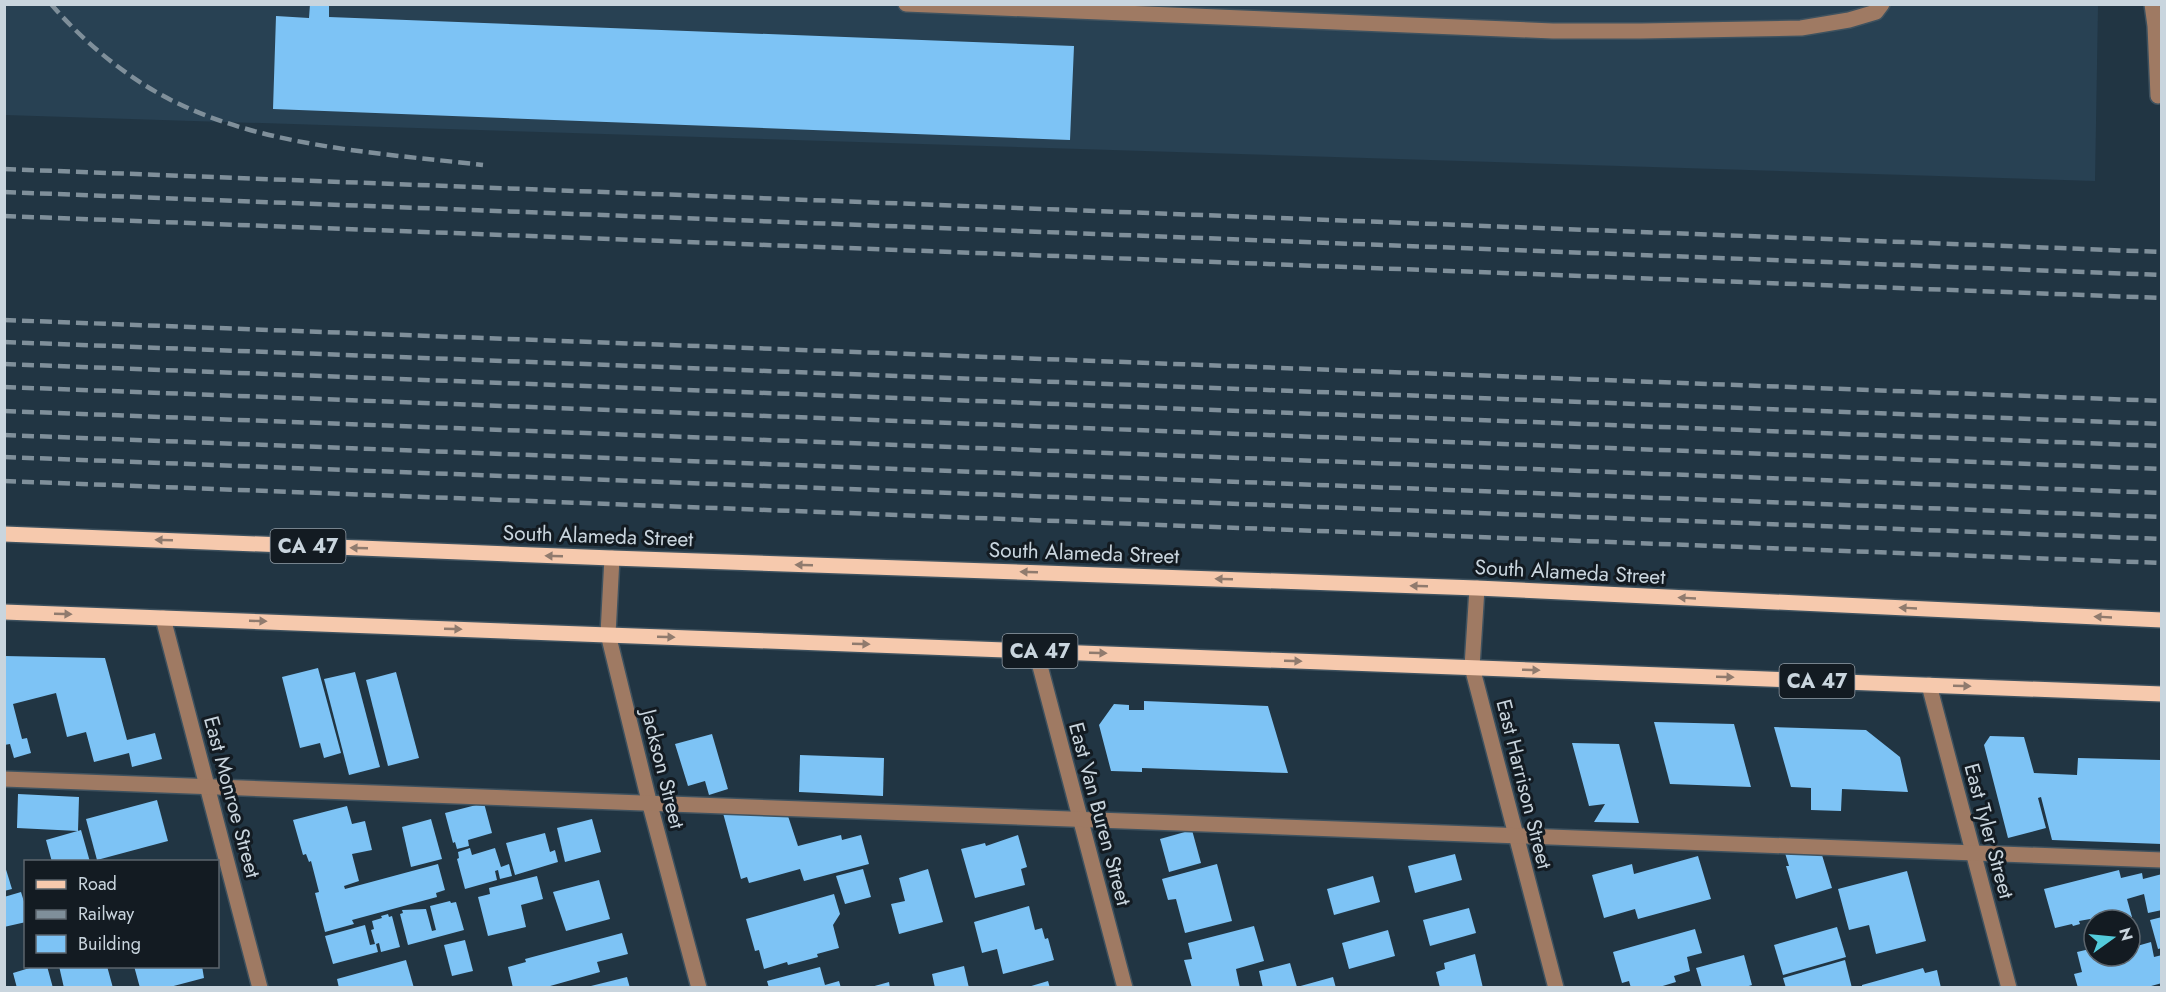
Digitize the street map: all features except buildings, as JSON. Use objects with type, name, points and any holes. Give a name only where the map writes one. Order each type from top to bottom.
[{"type":"main road","name":"South Alameda Street","points":[[4,534],[1477,588],[2162,620]]},
{"type":"main road","name":"CA 47","points":[[4,612],[2162,694]]},
{"type":"street","points":[[906,4],[1553,31],[1801,28],[1867,15],[1876,12],[1882,4]]},
{"type":"street","points":[[2152,4],[2158,26],[2158,96]]},
{"type":"street","name":"Jackson Street","points":[[612,558],[608,634],[650,805],[699,987]]},
{"type":"street","name":"East Harrison Street","points":[[1477,588],[1472,667],[1556,987]]},
{"type":"street","name":"East Monroe Street","points":[[163,618],[260,987]]},
{"type":"street","name":"East Van Buren Street","points":[[1036,651],[1125,987]]},
{"type":"street","name":"East Tyler Street","points":[[1929,685],[2009,987]]},
{"type":"street","points":[[4,779],[2162,860]]},
{"type":"shaded area","points":[[5,5],[2098,5],[2095,181],[5,115]]},
{"type":"railway","points":[[51,4],[65,20],[114,64],[150,89],[188,108],[223,121],[296,141],[371,153],[483,165]]},
{"type":"railway","points":[[4,169],[2162,252]]},
{"type":"railway","points":[[4,192],[2162,275]]},
{"type":"railway","points":[[4,216],[2162,298]]},
{"type":"railway","points":[[4,320],[2162,401]]},
{"type":"railway","points":[[4,342],[2162,424]]},
{"type":"railway","points":[[4,364],[2162,446]]},
{"type":"railway","points":[[4,387],[2162,469]]},
{"type":"railway","points":[[4,411],[2162,493]]},
{"type":"railway","points":[[4,435],[2162,517]]},
{"type":"railway","points":[[4,457],[2162,539]]},
{"type":"railway","points":[[4,481],[2162,563]]}]
